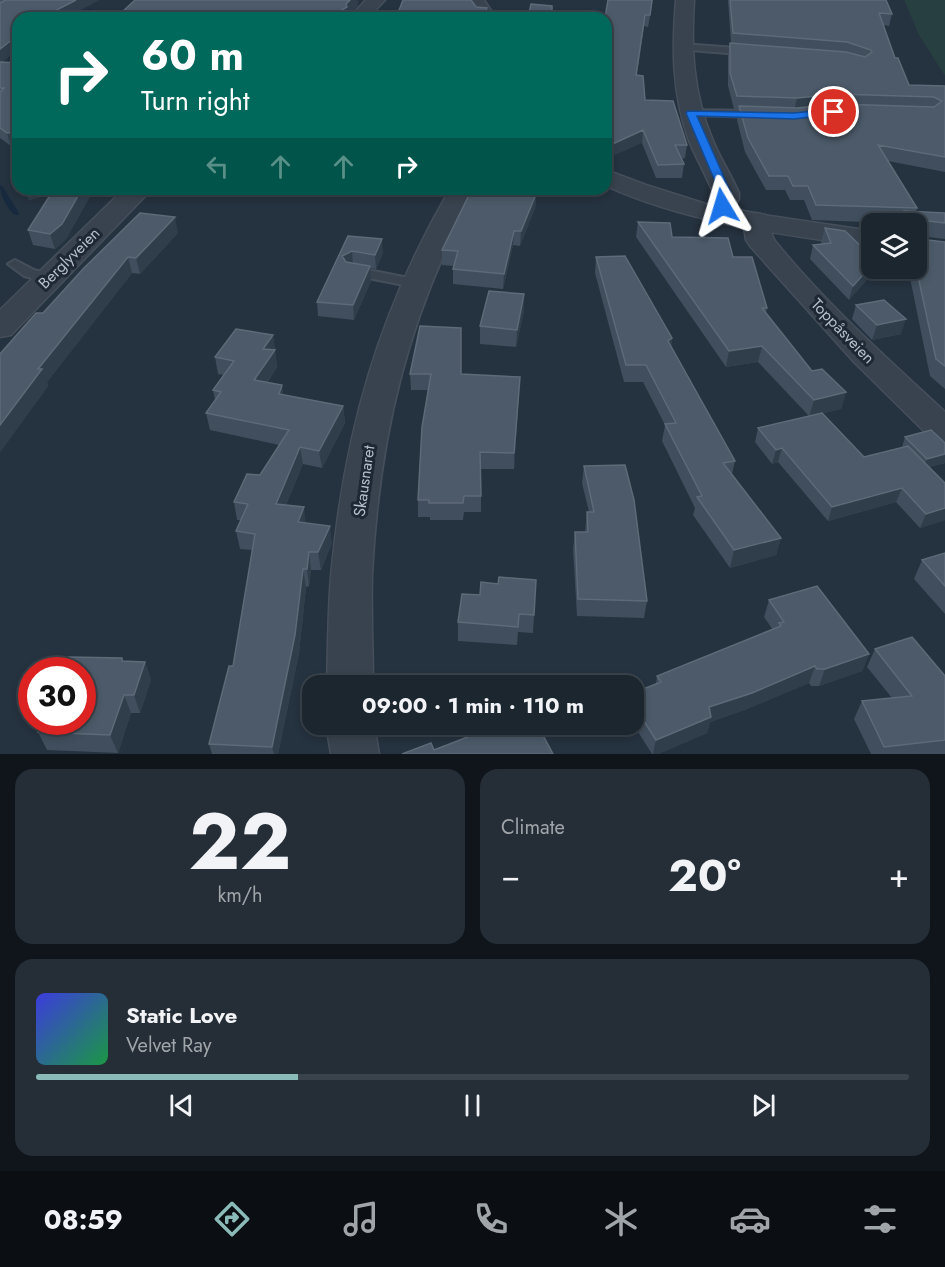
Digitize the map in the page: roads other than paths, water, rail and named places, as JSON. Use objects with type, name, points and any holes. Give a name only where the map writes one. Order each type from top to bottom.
[{"type":"street","points":[[364,12],[376,0]]},
{"type":"street","points":[[685,0],[682,70],[691,113],[726,193],[726,199],[718,213]]},
{"type":"street","points":[[612,180],[646,195],[718,213],[861,237]]},
{"type":"street","name":"Berglyveien","points":[[0,328],[133,195]]},
{"type":"street","name":"Skausnaret","points":[[350,675],[353,564],[365,461],[376,400],[392,344],[414,283],[444,220],[459,195]]},
{"type":"street","name":"Toppåsveien","points":[[756,221],[756,231],[760,240],[811,298],[865,355],[945,432]]},
{"type":"street","points":[[352,735],[355,754]]},
{"type":"lane","points":[[682,47],[762,53]]},
{"type":"lane","points":[[691,113],[771,115]]},
{"type":"lane","points":[[15,264],[29,273],[48,278]]},
{"type":"lane","points":[[353,271],[414,283]]},
{"type":"waterway","points":[[0,187],[15,213]]}]
